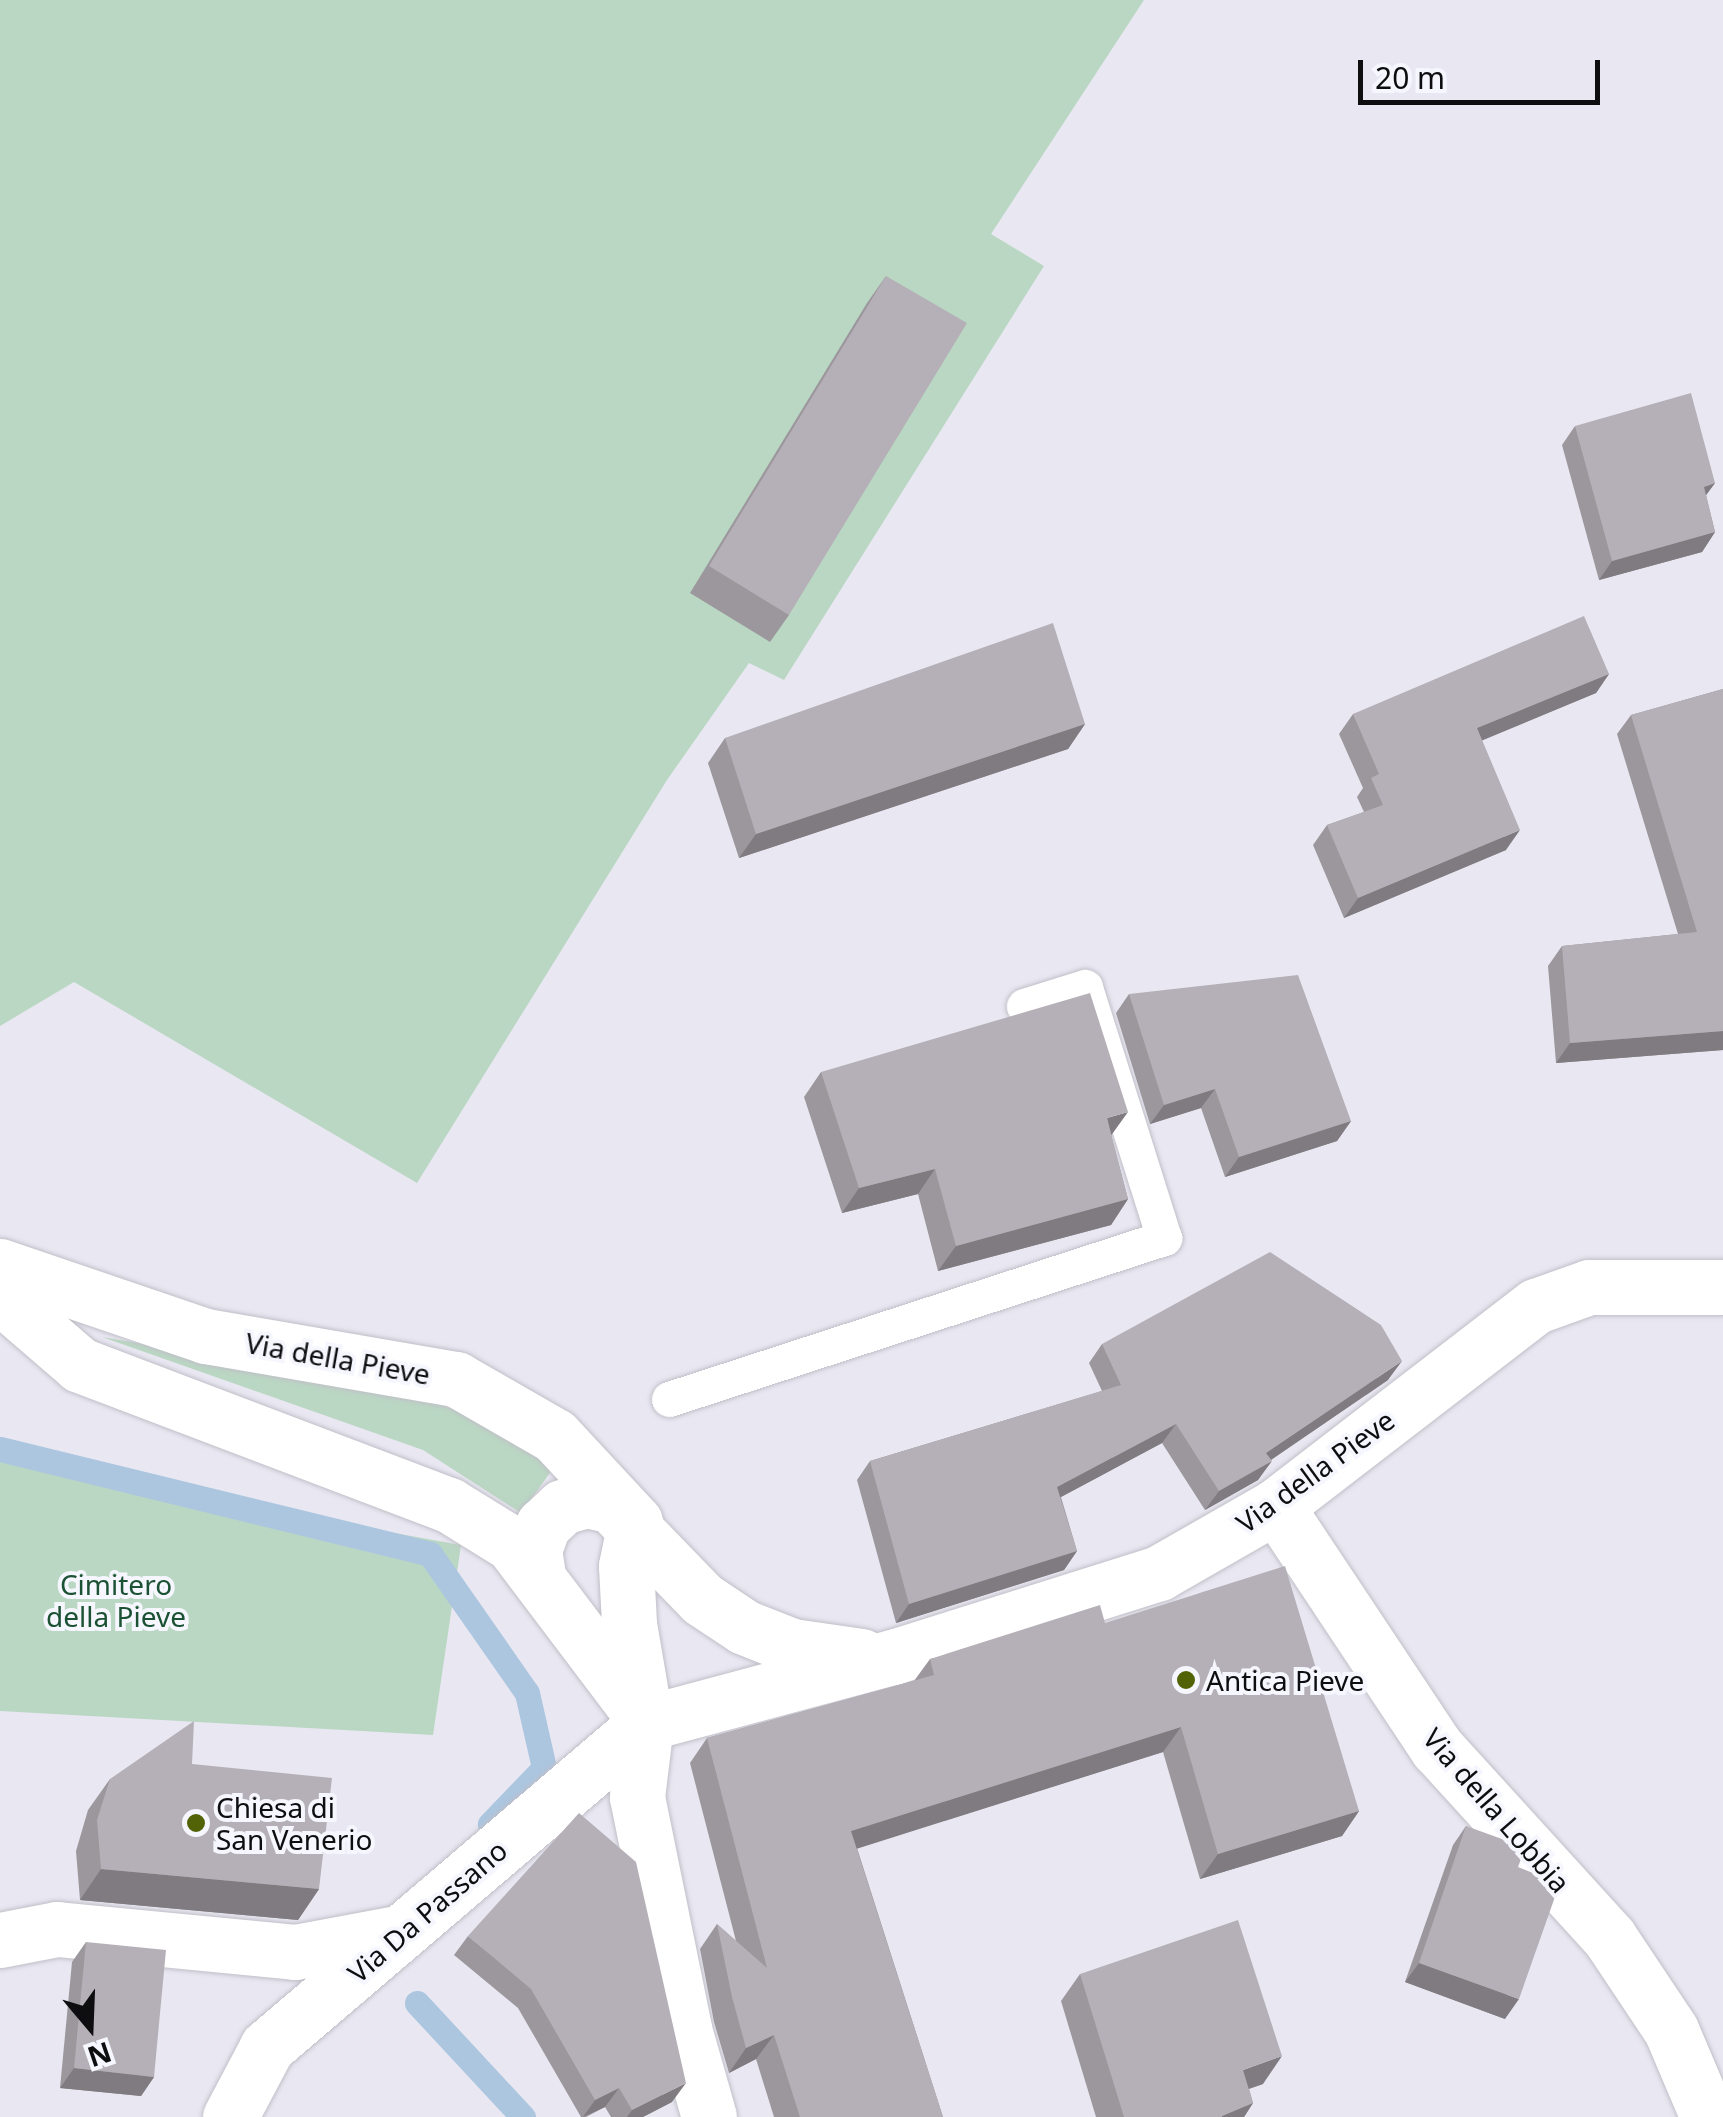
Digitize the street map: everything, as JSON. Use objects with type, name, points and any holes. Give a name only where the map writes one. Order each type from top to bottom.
[{"type":"street","name":"Via della Pieve","points":[[0,1266],[206,1336],[456,1379],[555,1436],[634,1522],[664,1563],[744,1627],[808,1649],[893,1656]]},
{"type":"street","name":"Via della Pieve","points":[[646,1723],[893,1656],[1159,1574],[1276,1506],[1536,1306],[1589,1287],[1723,1288]]},
{"type":"street","points":[[0,1296],[80,1365],[449,1505],[512,1544],[646,1723]]},
{"type":"street","name":"Via della Pieve","points":[[538,1575],[534,1550],[544,1525],[562,1508],[587,1500],[612,1506],[634,1522]]},
{"type":"street","name":"Via della Lobbia","points":[[1276,1506],[1438,1748],[1609,1938],[1671,2030],[1708,2117]]},
{"type":"street","points":[[634,1522],[627,1586],[646,1723],[637,1797],[684,2028],[710,2117]]},
{"type":"street","name":"Via Da Passano","points":[[230,2117],[267,2047],[646,1723]]},
{"type":"street","points":[[0,1940],[58,1928],[295,1952],[401,1932]]},
{"type":"lane","points":[[669,1400],[1164,1238],[1086,987],[1024,1006]]},
{"type":"green space","points":[[0,0],[1144,0],[991,234],[1044,266],[784,680],[749,663],[667,780],[417,1183],[74,982],[0,1026]]},
{"type":"green space","points":[[102,1337],[380,1384],[508,1428],[552,1470],[521,1513],[423,1450]]},
{"type":"green space","name":"Cimitero della Pieve","points":[[0,1438],[55,1472],[461,1545],[433,1735],[0,1711]]},
{"type":"building","points":[[886,276],[967,323],[789,615],[709,566]]},
{"type":"building","points":[[1691,393],[1715,483],[1704,487],[1715,532],[1612,561],[1575,426]]},
{"type":"building","points":[[1584,616],[1609,674],[1477,728],[1520,830],[1358,898],[1327,825],[1383,805],[1371,778],[1379,774],[1353,714]]},
{"type":"building","points":[[1053,623],[1085,724],[756,834],[725,738]]},
{"type":"building","points":[[1723,689],[1723,1031],[1570,1043],[1562,946],[1697,932],[1631,715]]},
{"type":"building","points":[[1298,975],[1351,1121],[1239,1157],[1215,1089],[1164,1105],[1129,994]]},
{"type":"building","points":[[1090,993],[1128,1112],[1107,1118],[1128,1199],[956,1246],[935,1169],[859,1188],[821,1072]]},
{"type":"building","points":[[1270,1252],[1381,1325],[1402,1361],[1266,1453],[1272,1461],[1219,1491],[1176,1424],[1057,1487],[1077,1551],[909,1604],[870,1461],[1121,1385],[1102,1344]]},
{"type":"building","points":[[1285,1566],[1359,1811],[1218,1854],[1181,1727],[851,1831],[943,2117],[800,2117],[774,2035],[746,2048],[732,1997],[717,1924],[767,1968],[707,1738],[934,1675],[930,1659],[1100,1605],[1105,1623]]},
{"type":"building","name":"Chiesa di San Venerio","points":[[194,1721],[192,1764],[332,1778],[319,1889],[101,1869],[97,1820],[110,1779]]},
{"type":"building","points":[[579,1813],[636,1862],[686,2083],[632,2110],[619,2088],[595,2100],[531,1989],[468,1936]]},
{"type":"building","points":[[1466,1826],[1513,1843],[1523,1854],[1518,1867],[1543,1877],[1557,1891],[1519,1999],[1419,1963]]},
{"type":"building","points":[[1238,1920],[1282,2056],[1243,2070],[1253,2103],[1222,2117],[1124,2117],[1080,1974]]},
{"type":"building","points":[[86,1942],[166,1950],[154,2077],[74,2068]]},
{"type":"waterway","points":[[0,1449],[430,1554],[527,1693],[544,1768],[490,1824]]},
{"type":"waterway","points":[[417,2003],[523,2117]]},
{"type":"place","name":"Antica Pieve","points":[[1186,1680]]},
{"type":"place","name":"Chiesa di San Venerio","points":[[196,1823]]}]
